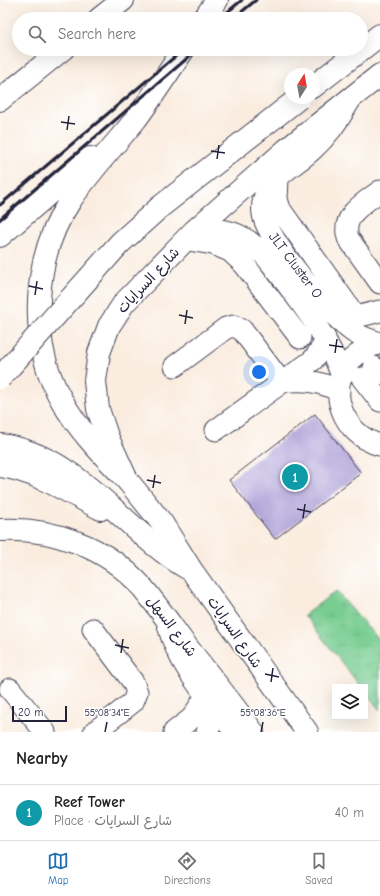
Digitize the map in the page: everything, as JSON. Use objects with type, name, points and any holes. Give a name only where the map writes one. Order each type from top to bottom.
[{"type":"main road","points":[[108,12],[123,0]]},
{"type":"main road","points":[[209,12],[217,0]]},
{"type":"main road","points":[[368,44],[380,35]]},
{"type":"main road","points":[[0,100],[54,56]]},
{"type":"main road","points":[[127,480],[80,427],[55,387],[49,372],[40,326],[40,283],[44,262],[59,221],[82,184],[136,118],[179,56]]},
{"type":"main road","points":[[320,81],[353,56]]},
{"type":"main road","name":"شارع السرايات","points":[[307,732],[192,571],[162,523],[127,480],[107,436],[98,409],[95,381],[99,353],[109,326],[124,303],[190,236],[286,150],[380,75]]},
{"type":"main road","points":[[0,378],[120,244],[172,198],[291,104]]},
{"type":"main road","points":[[0,236],[136,118]]},
{"type":"main road","name":"شارع السرايات","points":[[0,445],[33,454],[63,467],[89,486],[166,554],[192,571]]},
{"type":"main road","points":[[0,466],[44,478],[128,521]]},
{"type":"main road","points":[[0,530],[43,532],[72,540]]},
{"type":"main road","points":[[0,544],[37,539],[72,540]]},
{"type":"main road","name":"شارع السهل","points":[[72,540],[92,548],[118,565],[142,586],[253,732]]},
{"type":"lane","name":"JLT Cluster O","points":[[352,97],[328,134],[271,185],[263,202],[263,214],[266,224],[282,252],[346,315],[352,331],[366,339],[380,343]]},
{"type":"lane","points":[[278,179],[277,199],[280,209],[308,242],[336,279],[346,315],[380,310]]},
{"type":"lane","points":[[380,191],[352,214],[347,221],[346,230],[348,238],[380,283]]},
{"type":"lane","name":"JLT Cluster O","points":[[190,236],[210,229],[225,230],[241,236],[256,246],[310,314],[325,338],[359,377]]},
{"type":"lane","points":[[190,236],[230,251],[244,264],[248,282],[278,321],[300,338]]},
{"type":"lane","points":[[174,366],[226,328],[234,326],[242,330],[281,382]]},
{"type":"lane","points":[[216,430],[313,360],[321,350],[325,338]]},
{"type":"lane","name":"JLT Cluster O","points":[[359,377],[350,361],[364,349],[380,343]]},
{"type":"lane","name":"JLT Cluster O","points":[[359,377],[342,410],[351,428],[361,436],[380,444]]},
{"type":"lane","points":[[281,382],[359,377],[380,401]]},
{"type":"lane","points":[[167,620],[178,654],[209,700],[235,732]]},
{"type":"lane","points":[[93,629],[133,682],[137,692],[133,702],[94,732]]},
{"type":"lane","points":[[10,689],[45,732]]},
{"type":"lane","points":[[176,725],[197,711],[209,700]]},
{"type":"lane","points":[[208,732],[212,721],[209,700]]},
{"type":"green space","points":[[336,591],[380,641],[380,710],[368,696],[368,684],[359,684],[304,615]]},
{"type":"building","points":[[315,414],[361,473],[275,539],[229,480]]},
{"type":"railway","points":[[227,12],[242,0]]},
{"type":"railway","points":[[241,12],[256,0]]},
{"type":"railway","points":[[0,205],[176,56]]},
{"type":"railway","points":[[0,219],[190,56]]},
{"type":"place","name":"Reef Tower","points":[[295,477]]}]
